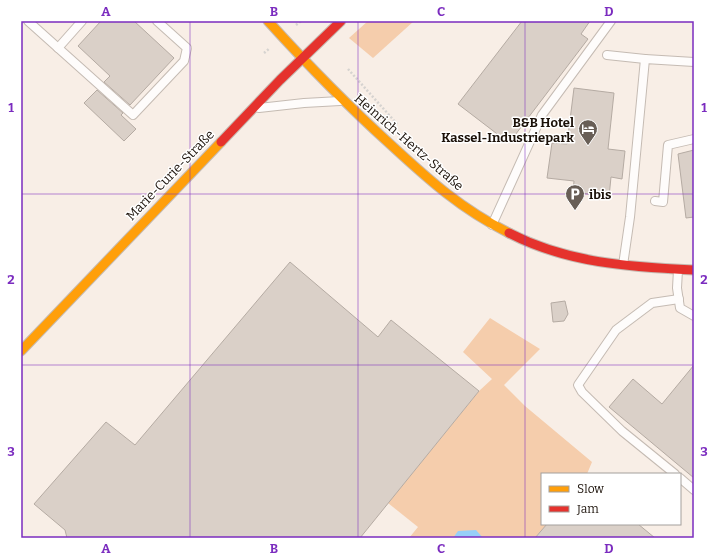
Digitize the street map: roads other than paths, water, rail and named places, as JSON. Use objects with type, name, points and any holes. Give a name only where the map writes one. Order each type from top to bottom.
[{"type":"street","name":"Heinrich-Hertz-Straße","points":[[268,21],[343,101],[444,194],[491,225],[532,244],[581,259],[622,266],[694,270]]},
{"type":"street","name":"Marie-Curie-Straße","points":[[21,351],[252,109],[341,21]]},
{"type":"lane","points":[[28,21],[133,115],[184,61],[188,48],[157,21]]},
{"type":"lane","points":[[58,48],[82,21]]},
{"type":"lane","points":[[491,225],[542,115],[612,21]]},
{"type":"lane","points":[[607,55],[694,62]]},
{"type":"lane","points":[[622,266],[630,217],[645,59]]},
{"type":"lane","points":[[252,109],[304,103],[343,101]]},
{"type":"lane","points":[[655,201],[663,202],[668,144],[694,139]]},
{"type":"lane","points":[[678,269],[676,288],[680,308],[694,316]]},
{"type":"lane","points":[[674,473],[622,431],[582,392],[578,385],[616,330],[652,303],[679,299]]},
{"type":"lane","points":[[681,479],[694,490]]},
{"type":"water","points":[[476,530],[483,538],[453,538],[458,531]]},
{"type":"place","name":"B&B Hotel Kassel-Industriepark","points":[[588,146]]},
{"type":"place","name":"ibis","points":[[575,211]]}]
